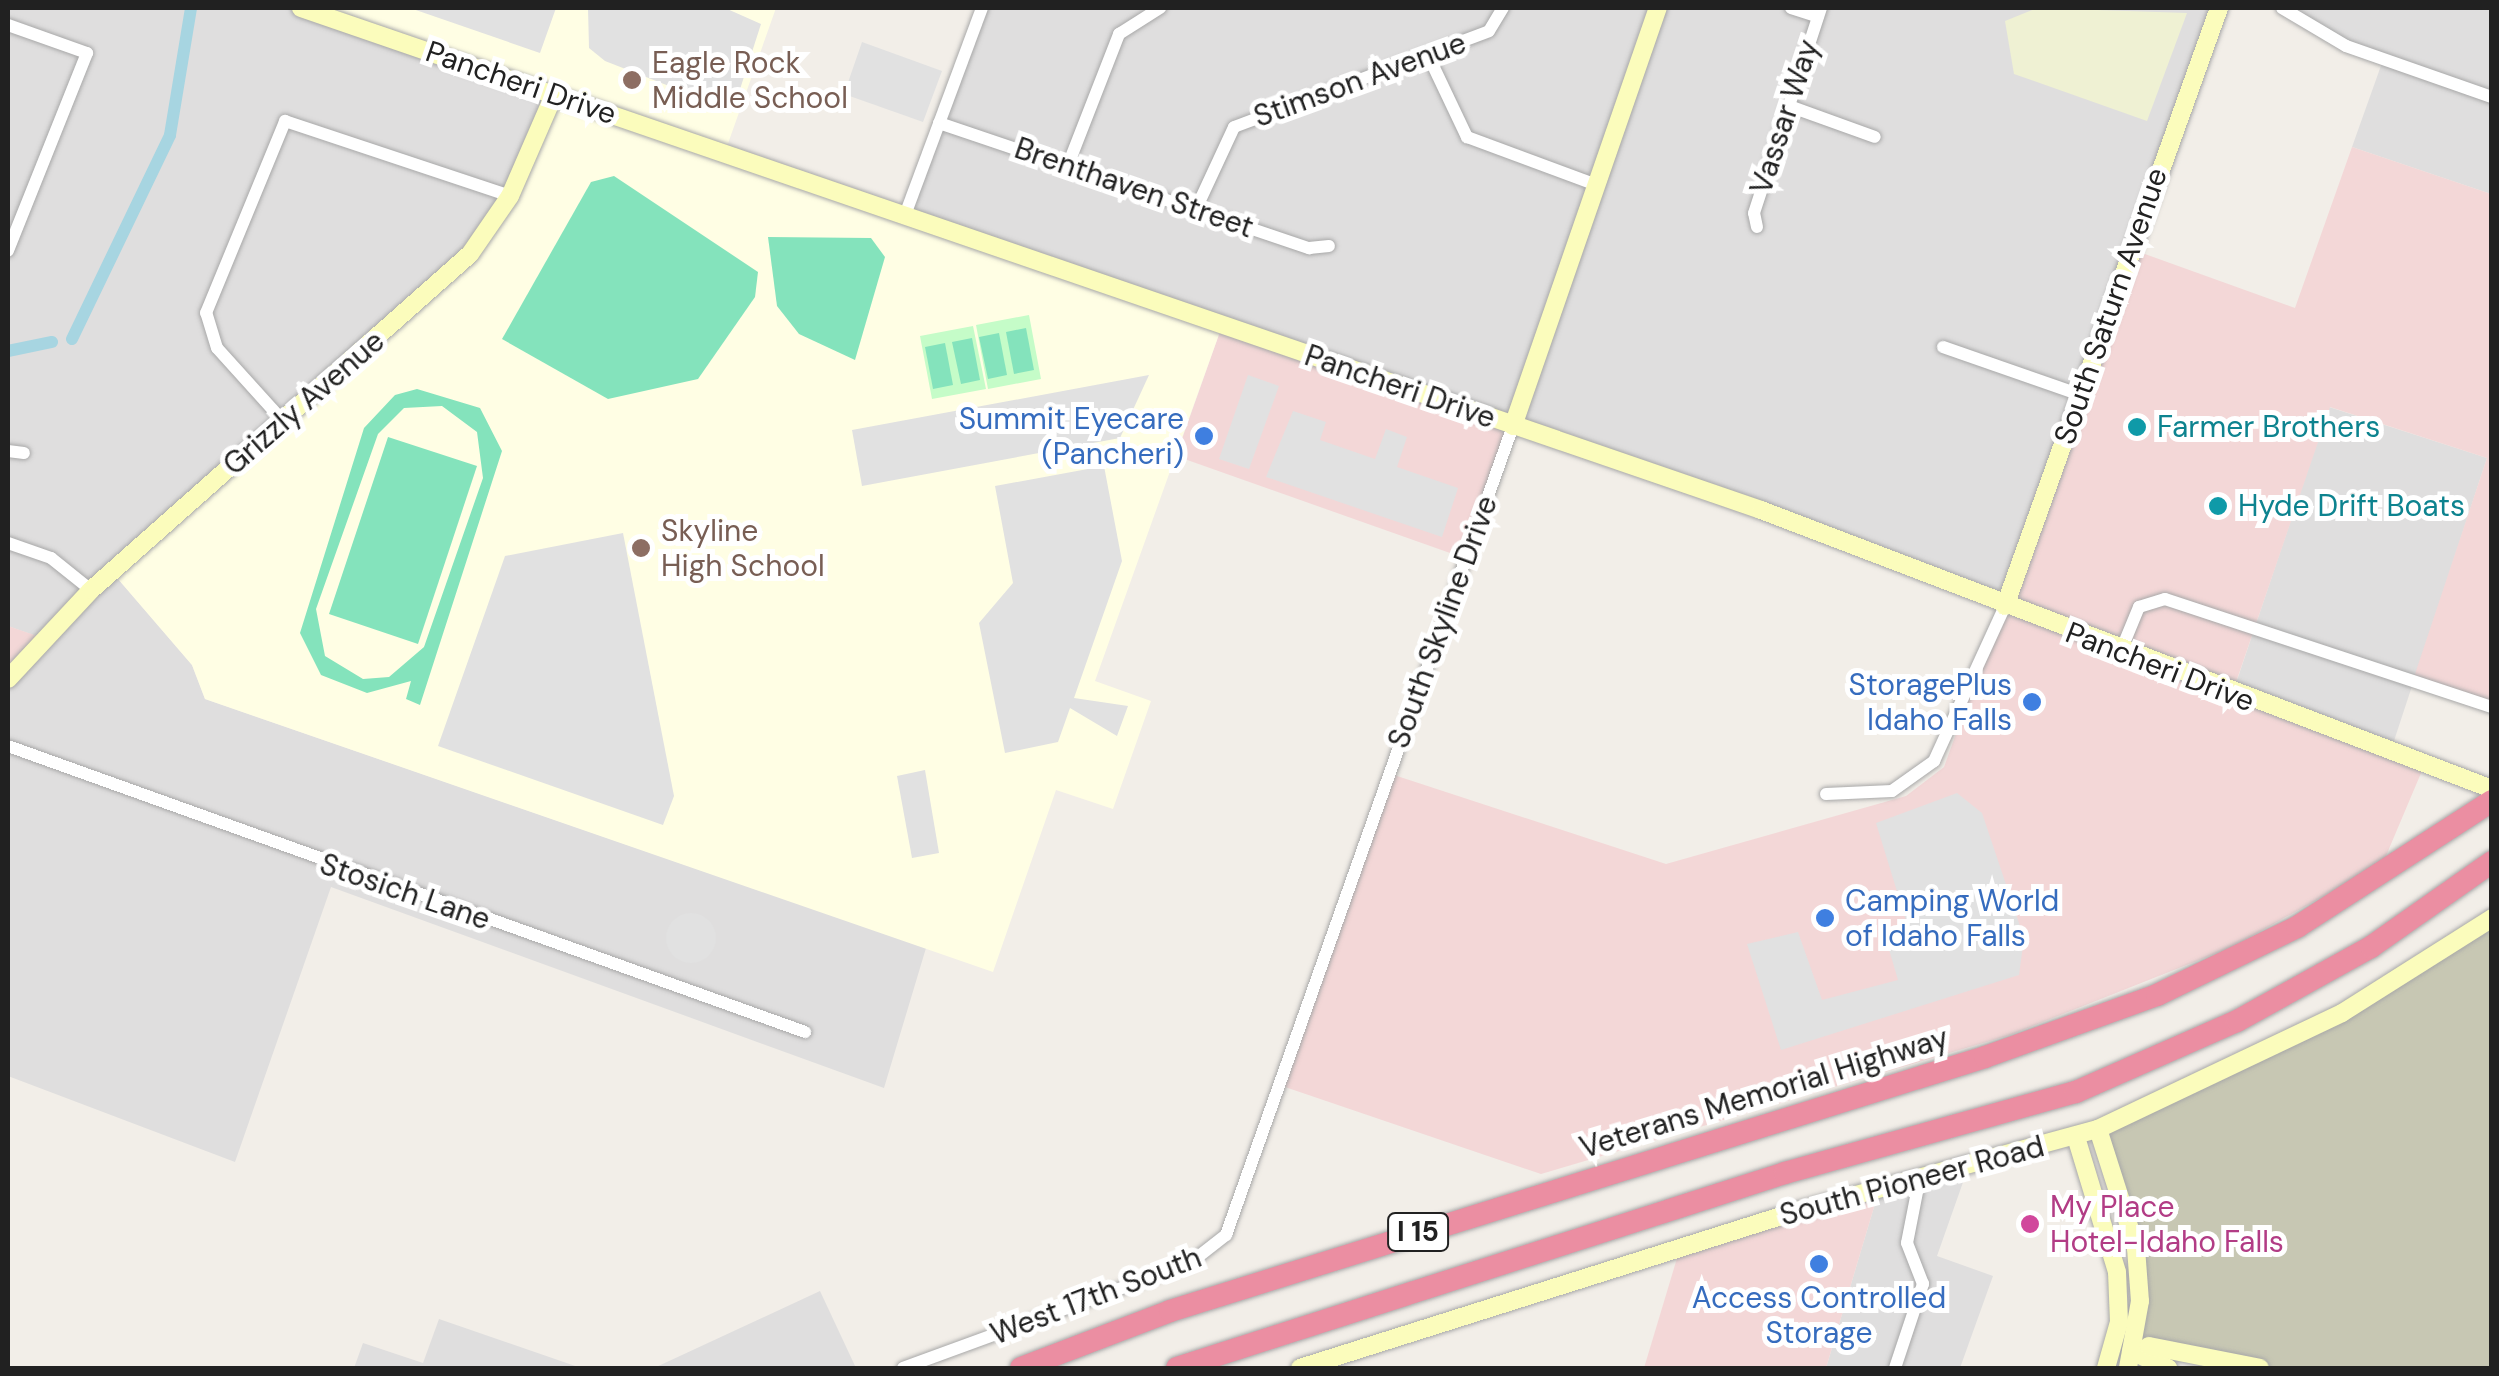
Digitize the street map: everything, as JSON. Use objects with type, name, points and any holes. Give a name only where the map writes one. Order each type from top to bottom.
[{"type":"highway","name":"Veterans Memorial Highway","points":[[1020,1368],[1170,1312],[2156,994],[2297,927],[2492,801]]},
{"type":"highway","name":"I 15","points":[[1177,1368],[1768,1178],[2076,1092],[2237,1021],[2371,948],[2492,862]]},
{"type":"street","name":"Pancheri Drive","points":[[301,8],[1513,426],[2492,789]]},
{"type":"street","points":[[905,215],[982,8]]},
{"type":"street","points":[[1068,165],[1120,34],[1160,8]]},
{"type":"street","name":"Stimson Avenue","points":[[1196,209],[1234,127],[1430,57],[1489,31],[1504,8]]},
{"type":"street","name":"South Skyline Drive","points":[[1226,1235],[1658,8]]},
{"type":"street","points":[[1792,8],[1820,12]]},
{"type":"street","name":"South Saturn Avenue","points":[[2005,606],[2219,8]]},
{"type":"street","points":[[2282,8],[2392,63],[2492,98]]},
{"type":"street","name":"Vassar Way","points":[[1757,227],[1788,106],[1820,12]]},
{"type":"street","points":[[8,25],[87,53],[8,251]]},
{"type":"street","points":[[1430,57],[1467,137],[1597,185]]},
{"type":"street","name":"Grizzly Avenue","points":[[8,678],[91,590],[450,275],[510,196],[554,95]]},
{"type":"street","points":[[1788,106],[1875,136]]},
{"type":"street","points":[[283,421],[217,348],[206,313],[285,122],[510,196]]},
{"type":"street","name":"Brenthaven Street","points":[[939,123],[1309,248],[1329,246]]},
{"type":"street","points":[[1943,348],[2081,395]]},
{"type":"street","points":[[8,451],[24,453]]},
{"type":"street","points":[[8,543],[51,558],[91,590]]},
{"type":"street","points":[[2120,653],[2140,607],[2164,599],[2492,706]]},
{"type":"street","points":[[1826,794],[1892,791],[1934,761],[2005,606]]},
{"type":"street","name":"Stosich Lane","points":[[8,746],[805,1032]]},
{"type":"street","name":"South Pioneer Road","points":[[1300,1368],[1920,1177],[2098,1129],[2342,1013],[2492,918]]},
{"type":"street","points":[[2098,1129],[2136,1248],[2134,1358]]},
{"type":"street","points":[[2076,1137],[2118,1272],[2112,1347],[2106,1368]]},
{"type":"street","points":[[1895,1368],[1923,1284],[1907,1243],[1920,1177]]},
{"type":"street","name":"West 17th South","points":[[904,1368],[1190,1264],[1226,1235]]},
{"type":"street","points":[[2134,1358],[2149,1346],[2260,1368]]},
{"type":"street","points":[[2112,1347],[2168,1368]]},
{"type":"shaded area","points":[[8,8],[300,8],[554,95],[491,226],[112,572],[192,665],[205,699],[926,948],[884,1088],[331,887],[235,1162],[8,1076],[8,682],[42,638],[8,626]]},
{"type":"shaded area","name":"Skyline High School","points":[[301,8],[776,8],[725,152],[1222,326],[1095,681],[1151,701],[1113,809],[1056,790],[993,972],[205,699],[192,665],[112,572],[470,254],[554,95]]},
{"type":"shaded area","points":[[410,8],[556,8],[540,53]]},
{"type":"shaded area","points":[[588,8],[725,8],[761,24],[733,111],[605,61],[589,48]]},
{"type":"shaded area","points":[[982,8],[2219,8],[2005,606],[905,215]]},
{"type":"shaded area","points":[[2037,8],[2187,13],[2147,121],[2014,74],[2005,21]]},
{"type":"shaded area","points":[[2282,8],[2491,8],[2491,194],[2352,147],[2383,60]]},
{"type":"shaded area","points":[[862,42],[942,71],[923,122],[844,94]]},
{"type":"shaded area","points":[[2352,147],[2491,194],[2491,707],[2412,683],[2487,458],[2330,407],[2232,694],[2424,766],[2383,863],[2232,947],[2010,1035],[1541,1174],[1285,1087],[1394,775],[1666,864],[1906,796],[1944,767],[2131,249],[2295,308]]},
{"type":"shaded area","points":[[1222,326],[1513,426],[1467,559],[1176,456]]},
{"type":"shaded area","points":[[1149,375],[1120,438],[862,486],[852,430]]},
{"type":"shaded area","points":[[1248,375],[1279,386],[1249,469],[1219,459]]},
{"type":"shaded area","points":[[2329,407],[2487,458],[2390,753],[2232,695]]},
{"type":"shaded area","points":[[1293,411],[1326,422],[1320,440],[1375,459],[1386,429],[1407,437],[1397,467],[1458,488],[1442,537],[1266,477]]},
{"type":"shaded area","points":[[1104,466],[1122,561],[1074,698],[1128,706],[1117,736],[1070,708],[1058,742],[1005,753],[979,623],[1013,583],[995,486]]},
{"type":"shaded area","points":[[623,533],[674,796],[663,825],[438,746],[505,556]]},
{"type":"shaded area","points":[[8,626],[43,638],[8,679]]},
{"type":"shaded area","points":[[925,770],[939,853],[912,858],[897,776]]},
{"type":"shaded area","points":[[1957,793],[1982,813],[2024,938],[2019,975],[1781,1050],[1747,944],[1798,932],[1822,1000],[1898,980],[1888,946],[1912,940],[1876,823]]},
{"type":"shaded area","points":[[691,913],[709,920],[716,938],[709,956],[691,963],[673,956],[666,938],[673,920]]},
{"type":"shaded area","points":[[2491,916],[2491,1368],[2258,1368],[2136,1342],[2135,1245],[2098,1129],[2431,959]]},
{"type":"shaded area","points":[[1967,1171],[1937,1256],[1993,1276],[1960,1368],[1826,1368],[1877,1197]]},
{"type":"shaded area","points":[[1877,1197],[1826,1368],[1644,1368],[1678,1255]]},
{"type":"shaded area","points":[[820,1291],[856,1368],[654,1368]]},
{"type":"shaded area","points":[[439,1319],[581,1368],[354,1368],[363,1343],[423,1363]]},
{"type":"green space","points":[[614,176],[758,272],[755,297],[698,379],[608,399],[502,339],[591,182]]},
{"type":"green space","points":[[768,237],[871,238],[885,257],[855,360],[799,334],[777,306]]},
{"type":"green space","points":[[1029,315],[1041,379],[988,389],[976,325]]},
{"type":"green space","points":[[973,326],[986,389],[932,399],[920,336]]},
{"type":"green space","points":[[1026,328],[1034,370],[1014,374],[1006,332]]},
{"type":"green space","points":[[999,333],[1007,375],[988,379],[979,337]]},
{"type":"green space","points":[[972,338],[980,380],[961,384],[952,342]]},
{"type":"green space","points":[[945,343],[953,385],[933,389],[925,347]]},
{"type":"green space","points":[[417,389],[480,408],[502,451],[420,705],[406,699],[411,681],[367,693],[321,675],[300,633],[364,428],[395,395]],"holes":[[[442,406],[477,432],[483,478],[424,647],[389,677],[363,679],[325,656],[316,609],[378,434],[404,408]]]},
{"type":"green space","points":[[388,437],[477,466],[418,644],[329,614]]},
{"type":"waterway","points":[[72,339],[170,135],[191,8]]},
{"type":"waterway","points":[[8,351],[52,342]]},
{"type":"place","name":"Eagle Rock Middle School","points":[[632,80]]},
{"type":"place","name":"Farmer Brothers","points":[[2137,427]]},
{"type":"place","name":"Summit Eyecare (Pancheri)","points":[[1204,436]]},
{"type":"place","name":"Hyde Drift Boats","points":[[2218,506]]},
{"type":"place","name":"Skyline High School","points":[[641,548]]},
{"type":"place","name":"StoragePlus Idaho Falls","points":[[2032,702]]},
{"type":"place","name":"Camping World of Idaho Falls","points":[[1825,918]]},
{"type":"place","name":"My Place Hotel-Idaho Falls","points":[[2030,1224]]},
{"type":"place","name":"Access Controlled Storage","points":[[1819,1264]]}]
